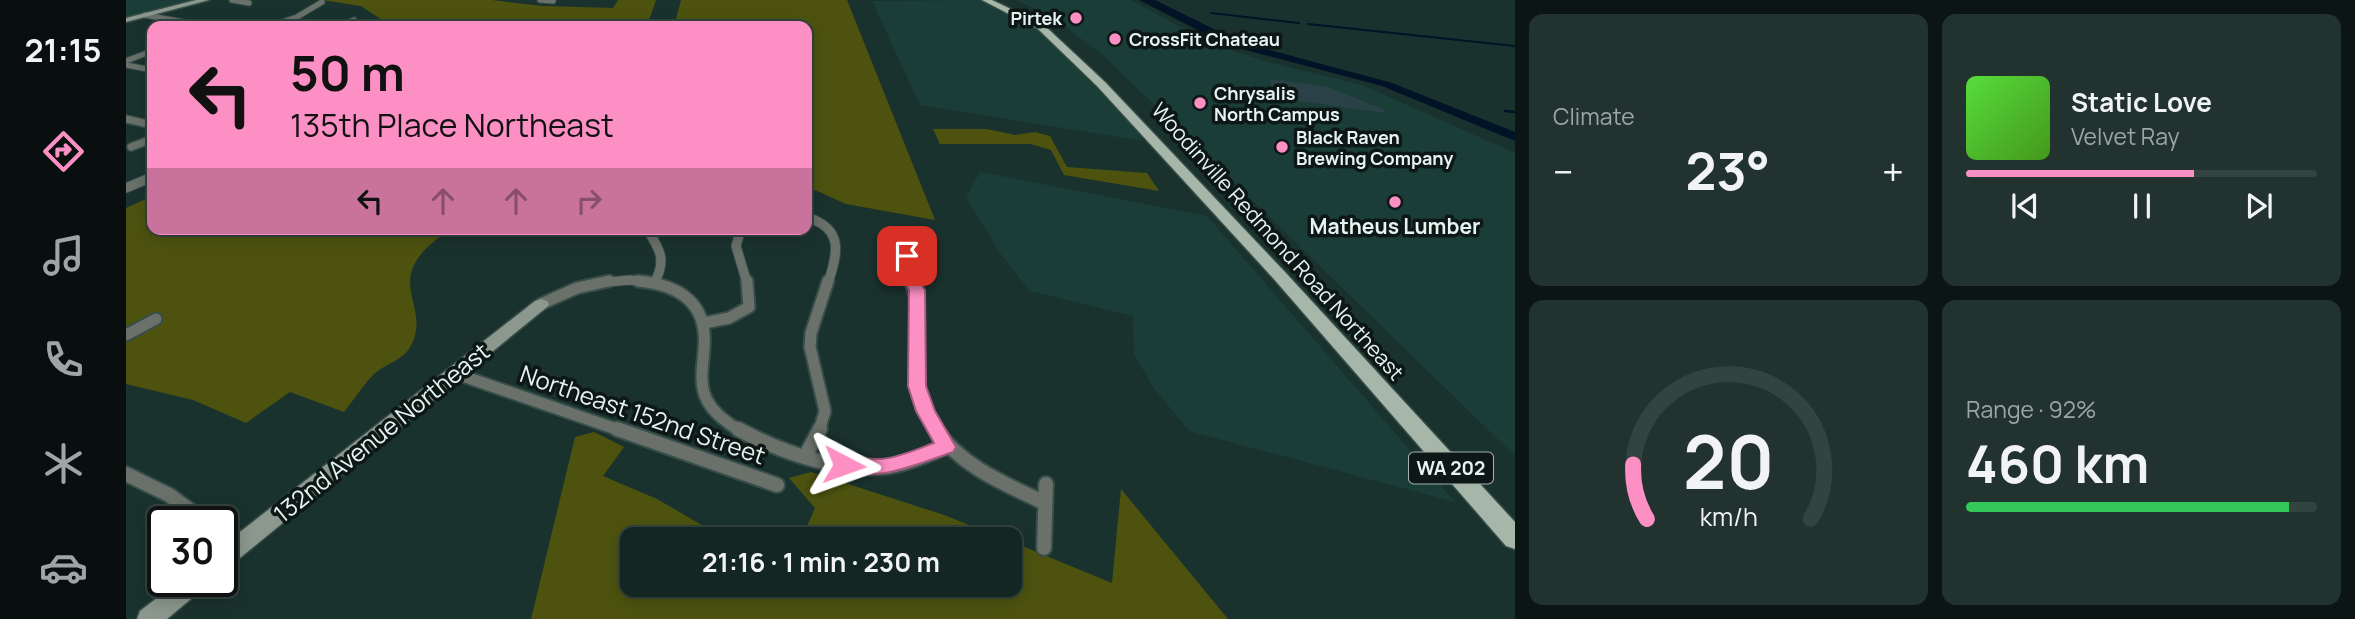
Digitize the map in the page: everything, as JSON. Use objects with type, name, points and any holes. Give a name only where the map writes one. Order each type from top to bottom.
[{"type":"main road","name":"Woodinville Redmond Road Northeast","points":[[986,0],[1041,27],[1101,84],[1279,275],[1515,539]]},
{"type":"street","points":[[126,20],[205,0]]},
{"type":"street","points":[[232,0],[249,3]]},
{"type":"street","points":[[540,0],[553,1]]},
{"type":"street","points":[[287,21],[322,2]]},
{"type":"street","points":[[145,15],[173,21]]},
{"type":"street","points":[[126,63],[147,53]]},
{"type":"street","points":[[126,63],[147,69]]},
{"type":"street","points":[[126,119],[139,114]]},
{"type":"street","points":[[126,119],[147,124]]},
{"type":"street","points":[[131,147],[147,141]]},
{"type":"street","points":[[126,188],[147,179]]},
{"type":"street","points":[[806,455],[819,433],[825,411],[810,347],[811,333],[837,255],[836,242],[830,230],[825,224],[812,219]]},
{"type":"street","points":[[650,235],[663,259],[664,267],[654,283]]},
{"type":"street","points":[[704,323],[729,318],[749,307],[751,298],[748,279],[736,247],[737,235]]},
{"type":"street","points":[[907,256],[904,268],[917,290],[919,309],[917,386],[926,411],[946,447],[985,475],[1045,503]]},
{"type":"street","points":[[541,304],[566,291],[598,282],[617,279],[654,283],[685,296],[697,308],[704,323],[701,379],[706,398],[716,415],[743,434],[806,455],[859,468],[884,467],[946,447]]},
{"type":"street","name":"132nd Avenue Northeast","points":[[238,546],[541,304]]},
{"type":"street","points":[[126,335],[156,320]]},
{"type":"street","name":"Northeast 152nd Street","points":[[454,373],[777,485]]},
{"type":"street","points":[[126,474],[169,495],[184,506]]},
{"type":"street","points":[[1044,548],[1046,484]]},
{"type":"street","points":[[238,538],[245,541]]},
{"type":"street","points":[[149,619],[176,597]]},
{"type":"shaded area","points":[[126,0],[205,0],[126,20]]},
{"type":"shaded area","points":[[980,0],[1012,13],[1041,33],[1122,114],[1144,141],[920,105],[872,1]]},
{"type":"shaded area","points":[[1016,0],[1131,0],[1213,45],[1275,64],[1362,85],[1515,153],[1515,456],[1103,55],[1051,16]]},
{"type":"shaded area","points":[[1139,0],[1155,0],[1240,42],[1392,83],[1515,132],[1515,141],[1382,86],[1227,45]]},
{"type":"shaded area","points":[[980,172],[1207,216],[1455,502],[1189,431],[1153,387],[1134,354],[1133,316],[1030,291],[1000,253],[966,197]]},
{"type":"green space","points":[[322,0],[492,0],[542,6],[613,8],[618,0],[656,0],[649,21],[384,21],[361,6]]},
{"type":"green space","points":[[681,0],[847,0],[935,220],[846,204],[812,190],[812,21],[675,21]]},
{"type":"green space","points":[[933,129],[987,129],[1015,135],[1035,132],[1050,136],[1067,167],[1147,173],[1159,191],[1064,175],[1051,150],[1031,144],[940,144]]},
{"type":"green space","points":[[147,198],[147,235],[443,235],[428,247],[415,263],[410,278],[416,333],[409,349],[374,374],[344,412],[290,392],[246,423],[193,400],[126,384],[126,208]]},
{"type":"green space","points":[[594,432],[624,447],[603,476],[657,499],[705,527],[620,527],[620,597],[1022,597],[1022,546],[1112,583],[1121,489],[1228,619],[531,619],[575,437]]},
{"type":"green space","points":[[811,472],[974,527],[807,527],[815,508],[789,478]]},
{"type":"building","points":[[1270,79],[1328,87],[1385,110],[1385,113],[1272,97]]},
{"type":"waterway","points":[[1211,13],[1299,23]]},
{"type":"waterway","points":[[1308,24],[1515,46]]},
{"type":"waterway","points":[[1505,111],[1515,112]]},
{"type":"place","name":"Pirtek","points":[[1076,18]]},
{"type":"place","name":"CrossFit Chateau","points":[[1115,39]]},
{"type":"place","name":"Chrysalis North Campus","points":[[1200,103]]},
{"type":"place","name":"Black Raven Brewing Company","points":[[1282,147]]},
{"type":"place","name":"Matheus Lumber","points":[[1395,202]]},
{"type":"route","points":[[844,465],[859,468],[884,467],[946,447],[926,411],[917,386],[919,309],[917,290],[904,268],[907,256]]}]
